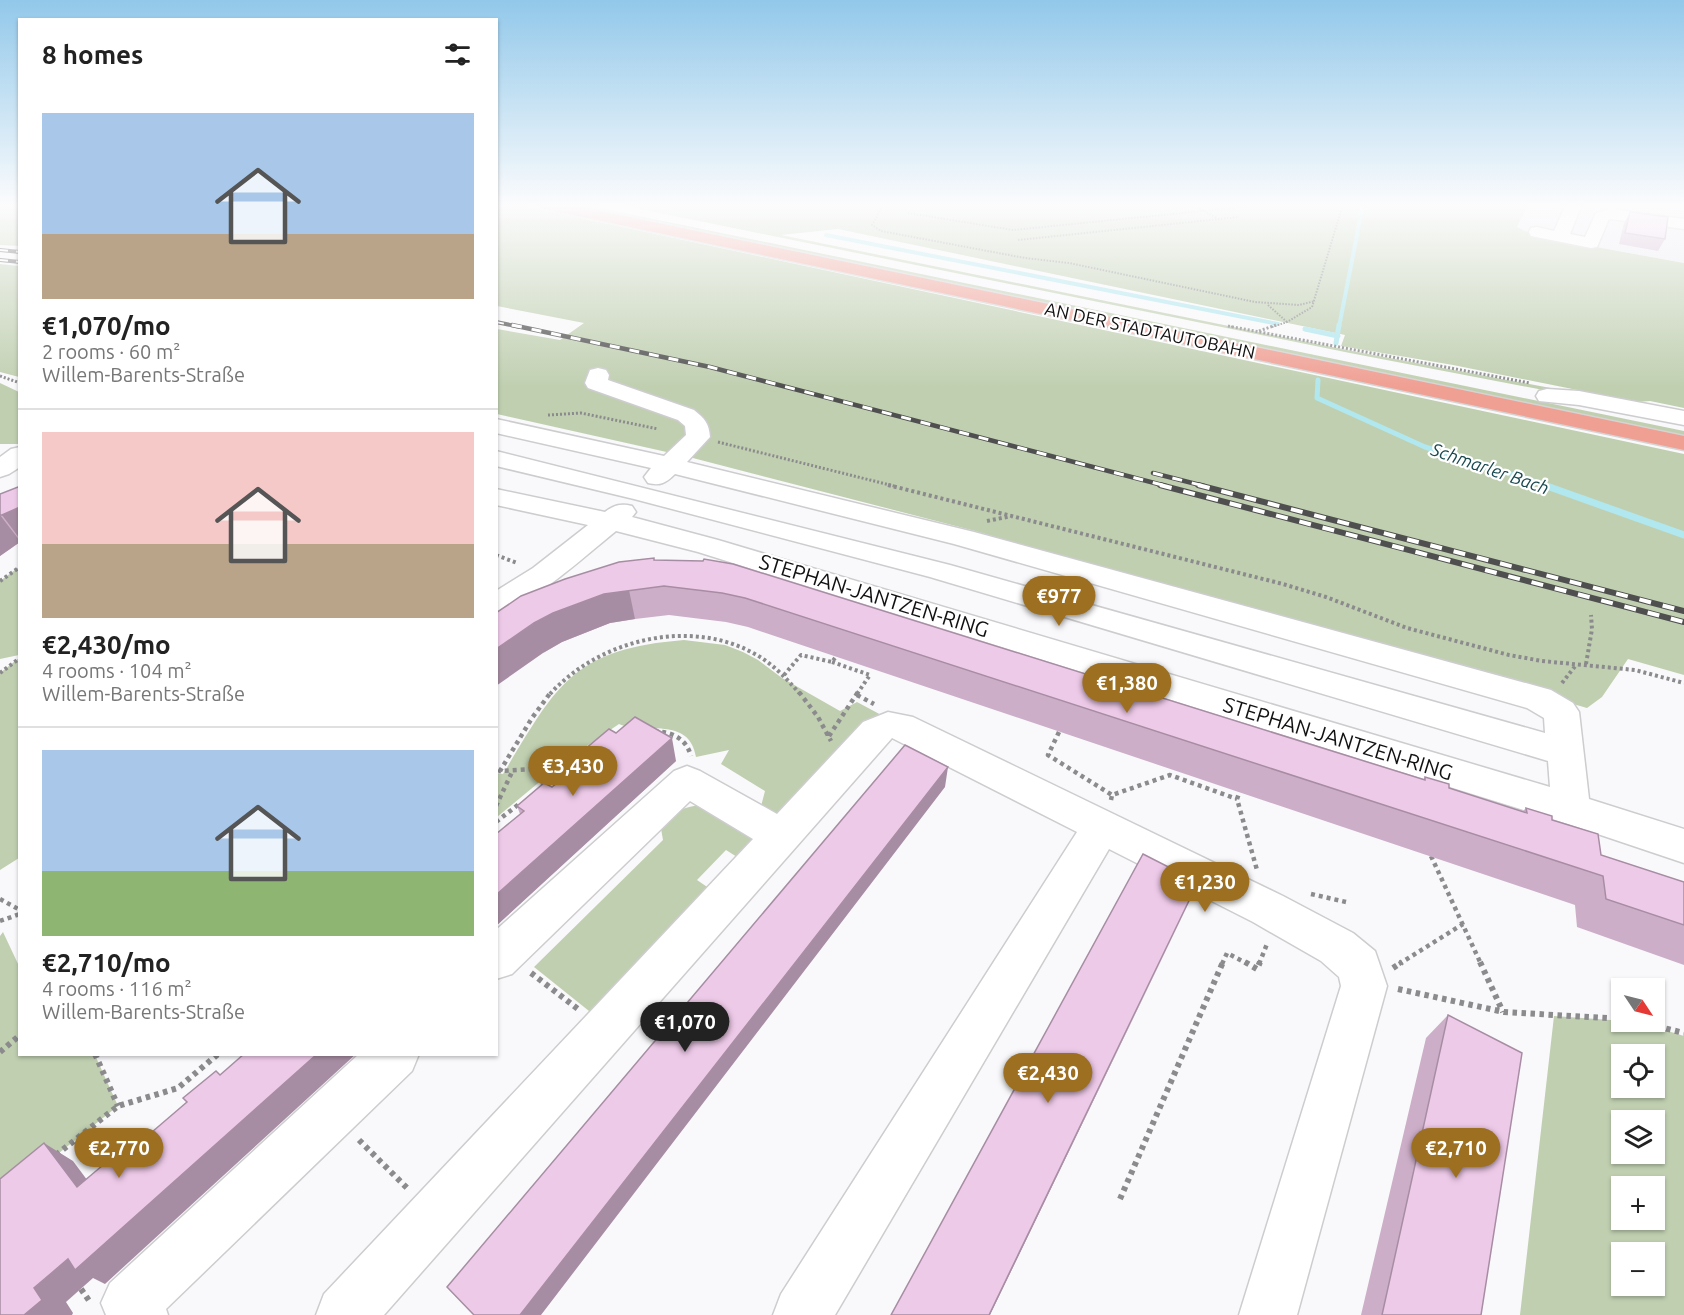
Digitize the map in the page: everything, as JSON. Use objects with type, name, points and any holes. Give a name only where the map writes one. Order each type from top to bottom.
[{"type":"highway","name":"AN DER STADTAUTOBAHN","points":[[837,265],[1684,443]]},
{"type":"highway","name":"AN DER STADTAUTOBAHN","points":[[910,265],[1542,390],[1684,425]]},
{"type":"street","points":[[498,604],[544,574],[613,521],[698,437],[697,424],[693,419],[596,383],[598,375]]},
{"type":"street","points":[[1542,390],[1684,417]]},
{"type":"street","points":[[498,426],[670,465],[964,538],[1539,699],[1562,712],[1565,752],[1588,814]]},
{"type":"street","points":[[0,451],[18,453]]},
{"type":"street","points":[[0,469],[18,455]]},
{"type":"street","points":[[498,458],[641,493],[940,571],[1565,752]]},
{"type":"street","name":"STEPHAN-JANTZEN-RING","points":[[498,497],[613,521],[708,546],[1588,814],[1684,846]]},
{"type":"street","points":[[916,609],[964,538]]},
{"type":"street","points":[[1254,713],[1277,626]]},
{"type":"street","points":[[345,1315],[781,836],[836,752],[888,725],[900,726],[1107,811],[1268,909],[1337,947],[1359,966],[1365,986],[1268,1315]]},
{"type":"street","points":[[500,955],[687,781],[781,836]]},
{"type":"street","points":[[802,1315],[1107,811]]},
{"type":"street","points":[[139,1315],[130,1303],[393,1056]]},
{"type":"path","points":[[1080,265],[1267,304],[1299,305],[1315,302]]},
{"type":"path","points":[[1256,331],[1287,322],[1312,307],[1326,265]]},
{"type":"path","points":[[1267,304],[1287,322]]},
{"type":"path","points":[[1222,324],[1542,390]]},
{"type":"path","points":[[0,376],[18,382]]},
{"type":"path","points":[[538,416],[581,412],[698,437],[1283,584],[1326,597],[1407,628],[1509,655],[1635,670],[1684,683]]},
{"type":"path","points":[[498,556],[544,574]]},
{"type":"path","points":[[0,581],[18,568]]},
{"type":"path","points":[[1586,664],[1592,629],[1590,615]]},
{"type":"path","points":[[498,770],[550,693],[574,670],[612,650],[655,639],[696,637],[716,639],[751,651],[784,675],[818,717],[836,752]]},
{"type":"path","points":[[832,662],[840,652]]},
{"type":"path","points":[[784,675],[801,655],[832,662],[870,675],[836,752]]},
{"type":"path","points":[[0,673],[18,660]]},
{"type":"path","points":[[1059,732],[1048,754],[1107,811],[1170,775],[1236,799]]},
{"type":"path","points":[[498,770],[566,767],[540,788]]},
{"type":"path","points":[[498,802],[513,770]]},
{"type":"path","points":[[1120,1198],[1227,953],[1257,969],[1273,929],[1236,799],[1242,785]]},
{"type":"path","points":[[498,820],[523,801]]},
{"type":"path","points":[[1431,856],[1504,1012]]},
{"type":"path","points":[[0,899],[18,911]]},
{"type":"path","points":[[0,921],[18,913]]},
{"type":"path","points":[[1365,986],[1463,924]]},
{"type":"path","points":[[500,955],[605,1029]]},
{"type":"path","points":[[1365,986],[1410,990],[1504,1012],[1611,1018]]},
{"type":"path","points":[[1665,1028],[1684,1033]]},
{"type":"path","points":[[0,1052],[18,1037]]},
{"type":"path","points":[[96,1056],[118,1106]]},
{"type":"path","points":[[47,1163],[118,1106],[178,1088],[216,1056]]},
{"type":"path","points":[[332,1113],[435,1216]]},
{"type":"path","points":[[81,1136],[113,1176]]},
{"type":"green space","points":[[0,265],[18,266],[18,377],[0,372]]},
{"type":"green space","points":[[498,265],[802,265],[1684,454],[1684,675],[1628,659],[1602,697],[1587,708],[975,531],[689,457],[498,414],[498,329],[560,340],[584,323],[498,306]]},
{"type":"green space","points":[[862,265],[879,265],[1684,431],[1684,436]]},
{"type":"green space","points":[[918,265],[930,265],[1352,351],[1636,404],[1580,397]]},
{"type":"green space","points":[[1012,265],[1684,265],[1684,408],[1650,401],[1637,402],[1453,365],[1341,346],[1345,335]]},
{"type":"green space","points":[[0,383],[18,392],[18,444],[0,444]]},
{"type":"green space","points":[[18,568],[18,655],[0,659],[0,581]]},
{"type":"green space","points":[[684,640],[725,645],[758,660],[782,678],[840,711],[857,702],[885,717],[795,815],[759,814],[765,791],[721,764],[729,750],[696,757],[692,744],[685,736],[675,731],[619,724],[566,760],[498,816],[498,773],[503,774],[554,695],[572,677],[592,663],[616,652]]},
{"type":"green space","points":[[18,659],[18,859],[0,870],[0,673]]},
{"type":"green space","points":[[701,805],[751,833],[751,843],[745,862],[726,850],[697,880],[716,893],[599,1019],[534,967],[663,840],[660,823],[679,810]]},
{"type":"green space","points":[[3,932],[18,964],[18,1056],[95,1056],[118,1106],[0,1200],[0,936]]},
{"type":"green space","points":[[1554,1016],[1611,1020],[1611,1032],[1665,1032],[1665,1030],[1684,1036],[1684,1315],[1520,1315]]},
{"type":"building","points":[[18,487],[18,508],[0,515],[0,494]]},
{"type":"building","points":[[654,558],[654,560],[703,561],[704,559],[733,564],[1425,780],[1425,777],[1449,784],[1449,788],[1527,813],[1526,808],[1552,816],[1552,820],[1598,834],[1601,855],[1684,882],[1684,925],[1606,899],[1603,876],[745,598],[664,586],[604,594],[553,613],[498,648],[498,612],[521,596],[619,562]]},
{"type":"building","points":[[635,717],[672,738],[498,893],[498,832],[524,811],[517,806],[544,783],[552,787],[591,754],[584,750],[609,729],[616,733]]},
{"type":"building","points":[[905,745],[948,767],[520,1315],[474,1315],[447,1287]]},
{"type":"building","points":[[1143,854],[1198,882],[989,1315],[891,1315]]},
{"type":"building","points":[[1448,1015],[1522,1053],[1481,1315],[1382,1315]]},
{"type":"building","points":[[242,1056],[315,1056],[75,1270],[68,1259],[34,1288],[42,1300],[24,1315],[0,1315],[0,1179],[44,1143],[77,1187],[141,1133],[145,1138],[187,1102],[183,1098],[216,1071],[220,1075]]},
{"type":"waterway","points":[[980,265],[1278,324]]},
{"type":"waterway","name":"Schmarler Bach","points":[[1339,327],[1351,265]]},
{"type":"waterway","name":"Schmarler Bach","points":[[1337,336],[1339,325]]},
{"type":"waterway","points":[[1305,329],[1337,336]]},
{"type":"waterway","name":"Schmarler Bach","points":[[1336,343],[1337,336]]},
{"type":"waterway","name":"Schmarler Bach","points":[[1318,380],[1317,398],[1425,447],[1549,486]]},
{"type":"waterway","name":"Schmarler Bach","points":[[1544,485],[1684,535]]},
{"type":"railway","points":[[498,322],[520,327]]},
{"type":"railway","points":[[512,325],[710,367],[1166,486]]},
{"type":"railway","points":[[1153,473],[1204,486]]},
{"type":"railway","points":[[1160,485],[1684,622]]},
{"type":"railway","points":[[1198,485],[1684,611]]}]
